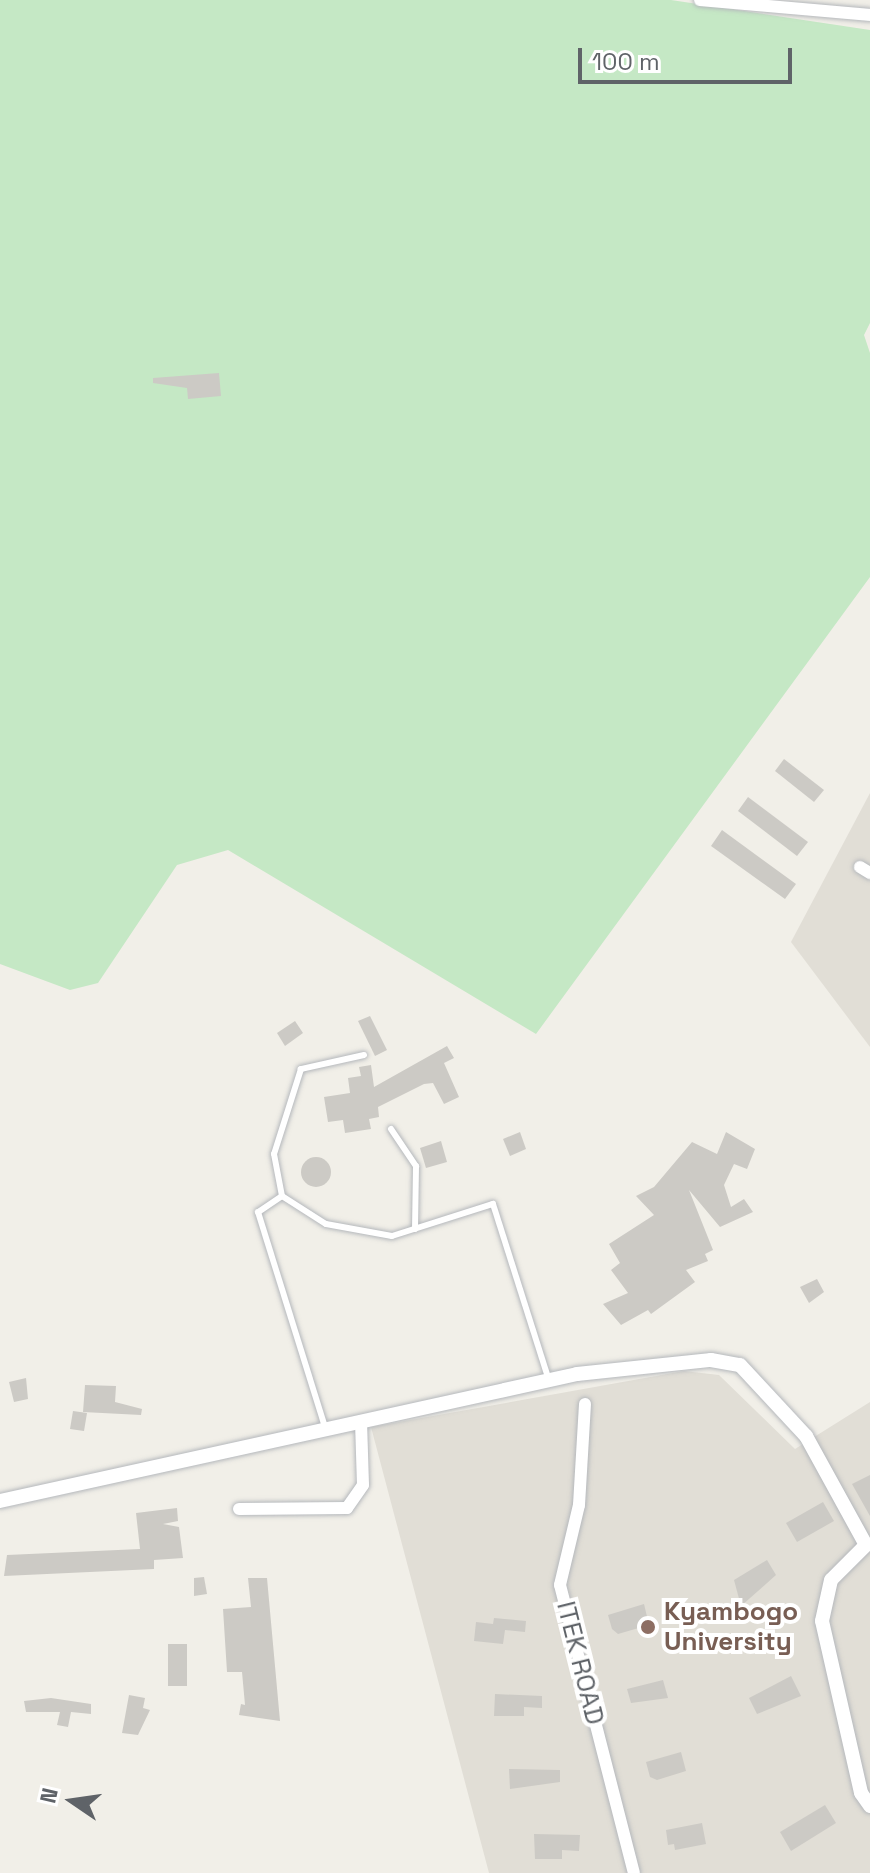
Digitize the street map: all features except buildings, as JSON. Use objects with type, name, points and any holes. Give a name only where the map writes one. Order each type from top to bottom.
[{"type":"street","points":[[700,0],[870,15]]},
{"type":"street","points":[[0,1501],[549,1381],[711,1360],[740,1365],[806,1436],[868,1544],[831,1580],[822,1621],[861,1793],[870,1806]]},
{"type":"street","name":"ITEK ROAD","points":[[585,1404],[579,1505],[560,1585],[634,1873]]},
{"type":"street","points":[[239,1509],[347,1508],[363,1485],[361,1421]]},
{"type":"lane","points":[[364,1055],[301,1069],[274,1154],[282,1196],[326,1224],[362,1234],[392,1236],[493,1204],[549,1381]]},
{"type":"lane","points":[[391,1129],[416,1166],[415,1229]]},
{"type":"lane","points":[[282,1196],[258,1212],[327,1430]]},
{"type":"shaded area","points":[[870,793],[870,1047],[791,942]]},
{"type":"shaded area","name":"Kyambogo University","points":[[684,1371],[719,1375],[795,1449],[870,1402],[870,1873],[489,1873],[371,1427]]},
{"type":"green space","points":[[0,0],[671,0],[870,30],[870,323],[864,335],[870,353],[870,577],[536,1034],[228,850],[177,865],[98,983],[70,990],[0,964]]},
{"type":"place","name":"Kyambogo University","points":[[648,1627]]}]
